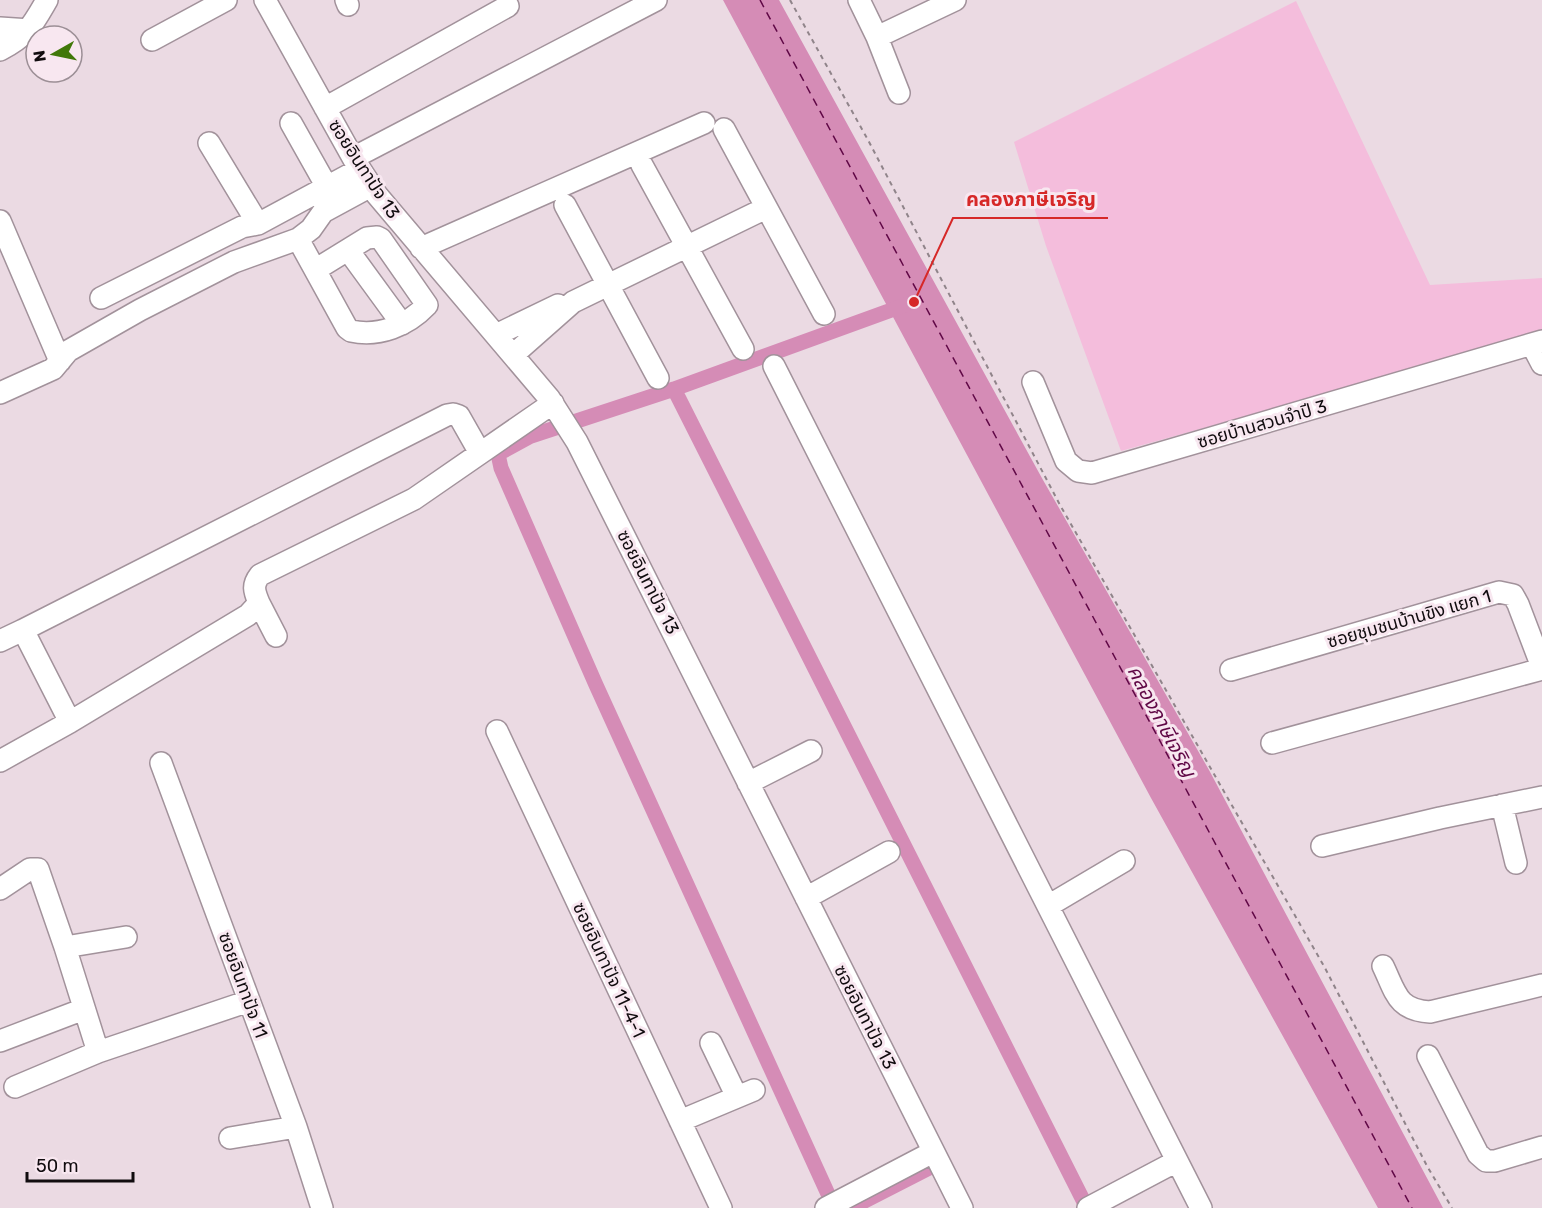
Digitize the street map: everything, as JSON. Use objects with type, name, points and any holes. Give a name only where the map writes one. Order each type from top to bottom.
[{"type":"street","points":[[33,24],[47,0]]},
{"type":"street","points":[[152,40],[226,0]]},
{"type":"street","name":"ซอยอินทาปัจ 13","points":[[265,0],[362,171],[421,248],[561,415],[962,1208]]},
{"type":"street","points":[[102,298],[242,227],[258,224],[362,171],[656,0]]},
{"type":"street","points":[[859,0],[877,37],[899,93]]},
{"type":"street","points":[[877,37],[955,0]]},
{"type":"street","points":[[325,108],[508,6]]},
{"type":"street","points":[[0,28],[24,30]]},
{"type":"street","points":[[0,50],[24,35]]},
{"type":"street","points":[[291,123],[327,187]]},
{"type":"street","points":[[421,248],[704,123]]},
{"type":"street","points":[[724,129],[824,314]]},
{"type":"street","points":[[209,143],[258,224]]},
{"type":"street","points":[[642,165],[743,349]]},
{"type":"street","points":[[0,393],[53,369],[68,351],[140,310],[234,262],[298,239],[320,219],[323,212],[362,171]]},
{"type":"street","points":[[565,205],[658,378]]},
{"type":"street","points":[[513,355],[573,302],[766,208]]},
{"type":"street","points":[[0,221],[60,361]]},
{"type":"street","points":[[298,239],[315,270],[347,328],[351,331],[381,333],[402,324],[426,307],[427,303],[381,239],[367,238],[315,270]]},
{"type":"street","points":[[348,250],[402,324]]},
{"type":"street","points":[[496,335],[560,304],[573,302]]},
{"type":"street","points":[[1537,343],[1542,364]]},
{"type":"street","name":"ซอยบ้านสวนจำปี 3","points":[[1033,382],[1066,461],[1078,471],[1092,473],[1537,343]]},
{"type":"street","points":[[774,366],[1201,1208]]},
{"type":"street","points":[[0,641],[447,415],[459,416],[480,453]]},
{"type":"street","points":[[276,636],[254,590],[255,581],[260,575],[414,499],[480,453],[561,415]]},
{"type":"street","name":"ซอยชุมชนบ้านขิง แยก 1","points":[[1231,670],[1499,592],[1513,595],[1542,668]]},
{"type":"street","points":[[0,760],[70,722],[248,615],[259,603]]},
{"type":"street","points":[[23,630],[70,722]]},
{"type":"street","points":[[1272,743],[1542,668]]},
{"type":"street","name":"ซอยอินทาปัจ 11-4-1","points":[[498,731],[721,1208]]},
{"type":"street","points":[[748,783],[810,751]]},
{"type":"street","name":"ซอยอินทาปัจ 11","points":[[161,763],[296,1127],[322,1208]]},
{"type":"street","points":[[1322,846],[1542,797]]},
{"type":"street","points":[[1502,805],[1516,863]]},
{"type":"street","points":[[806,898],[889,852]]},
{"type":"street","points":[[1048,906],[1124,861]]},
{"type":"street","points":[[0,888],[30,869],[38,869],[98,1052]]},
{"type":"street","points":[[65,948],[126,937]]},
{"type":"street","points":[[1383,966],[1399,1000],[1413,1011],[1430,1012],[1542,985]]},
{"type":"street","points":[[15,1087],[98,1052],[249,1001]]},
{"type":"street","points":[[0,1041],[84,1009]]},
{"type":"street","points":[[680,1121],[746,1093],[711,1043]]},
{"type":"street","points":[[1428,1056],[1478,1155],[1486,1161],[1495,1161],[1542,1147]]},
{"type":"street","points":[[230,1138],[296,1127]]},
{"type":"street","points":[[826,1208],[933,1152]]},
{"type":"street","points":[[1088,1208],[1177,1161]]},
{"type":"path","points":[[790,0],[868,140],[1060,505],[1325,968],[1426,1166],[1452,1208]]},
{"type":"shaded area","points":[[1296,1],[1430,285],[1542,278],[1542,332],[1121,451],[1046,246],[1014,142]]},
{"type":"water","points":[[723,0],[779,0],[1043,480],[1209,770],[1443,1208],[1378,1208],[1151,798]]},
{"type":"waterway","points":[[828,1194],[596,685],[501,468],[498,454],[531,436],[674,389],[908,304]]},
{"type":"waterway","points":[[674,389],[1087,1208]]},
{"type":"waterway","points":[[851,1208],[929,1168]]},
{"type":"ferry route","points":[[760,0],[1412,1208]]},
{"type":"place","name":"คลองภาษีเจริญ","points":[[914,302]]}]
